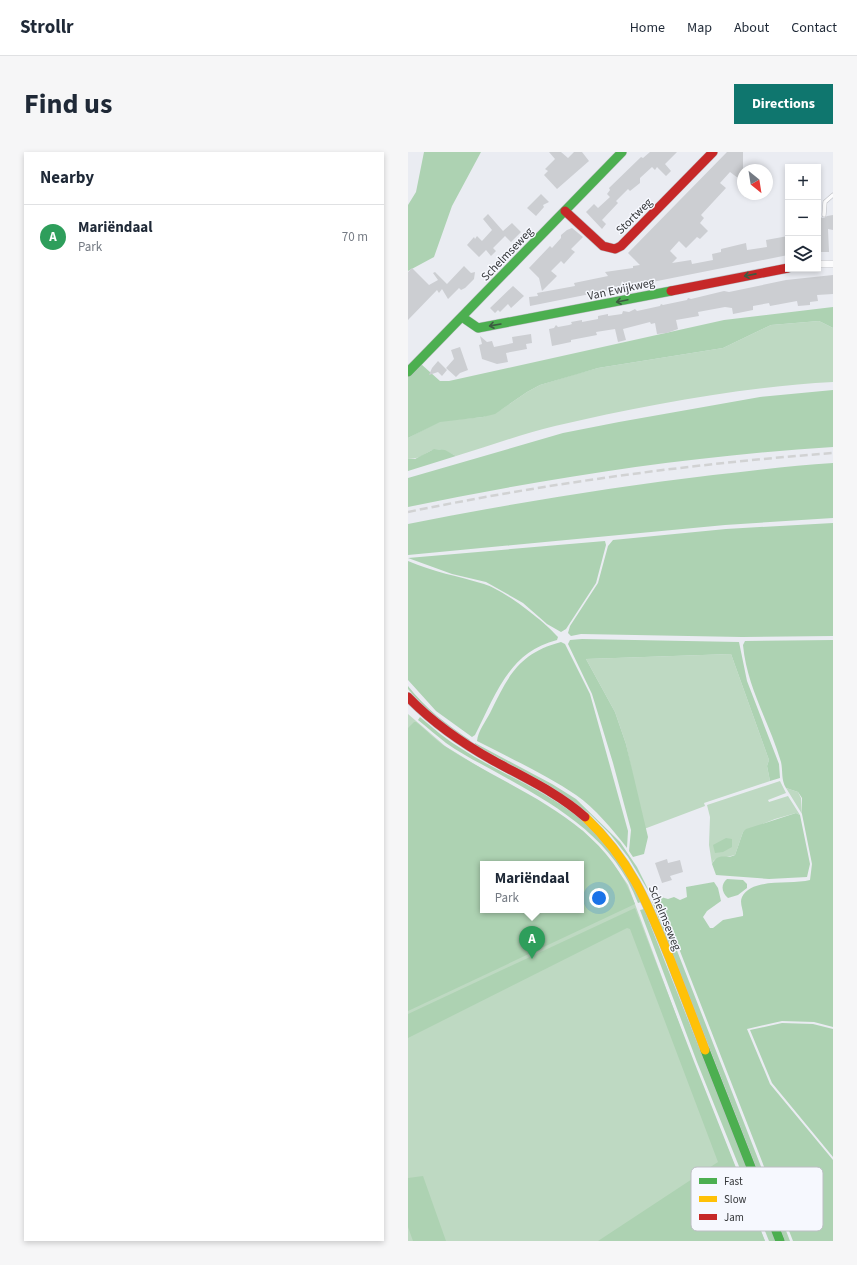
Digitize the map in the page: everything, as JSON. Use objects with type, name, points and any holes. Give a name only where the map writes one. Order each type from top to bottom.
[{"type":"main road","name":"Schelmseweg","points":[[408,372],[622,152]]},
{"type":"main road","name":"Stortweg","points":[[565,211],[604,246],[609,249],[616,248],[621,246],[713,152]]},
{"type":"main road","name":"Van Ewijkweg","points":[[462,317],[478,328],[785,269]]},
{"type":"main road","name":"Schelmseweg","points":[[408,697],[422,712],[446,733],[568,804],[607,838],[624,860],[647,902],[751,1167]]},
{"type":"main road","name":"Schelmseweg","points":[[776,1231],[780,1241]]},
{"type":"street","points":[[821,264],[833,264]]},
{"type":"lane","points":[[824,215],[825,202],[833,195]]},
{"type":"green space","points":[[424,152],[481,152],[452,206],[434,257],[408,271],[408,205],[416,192]]},
{"type":"green space","points":[[833,307],[833,328],[819,321],[771,325],[723,348],[598,368],[540,385],[495,414],[483,417],[440,422],[408,438],[408,377],[421,364],[440,381],[449,381],[724,320]]},
{"type":"green space","points":[[819,321],[833,328],[833,382],[763,388],[658,404],[555,426],[456,456],[439,450],[434,450],[416,458],[408,459],[408,438],[440,421],[483,417],[502,409],[540,385],[598,368],[723,348],[771,325]]},
{"type":"green space","points":[[833,390],[833,447],[673,462],[513,487],[408,507],[408,478],[563,433],[760,397]]},
{"type":"green space","points":[[434,449],[445,450],[456,456],[408,471],[408,459],[415,459]]},
{"type":"green space","points":[[833,463],[833,518],[725,525],[408,555],[408,524],[522,503],[636,485],[773,468]]},
{"type":"green space","points":[[833,523],[833,636],[742,637],[581,634],[571,636],[568,633],[570,626],[598,583],[608,546],[613,540],[726,529]]},
{"type":"green space","points":[[605,541],[606,545],[596,583],[566,629],[561,632],[547,624],[523,603],[486,582],[452,574],[408,558]]},
{"type":"green space","points":[[408,561],[492,587],[513,599],[552,630],[558,637],[557,640],[541,646],[527,654],[515,665],[498,690],[475,735],[472,737],[436,711],[408,680]]},
{"type":"green space","points":[[570,640],[739,642],[747,681],[779,764],[780,778],[770,781],[767,766],[769,760],[731,654],[586,659],[615,712],[626,744],[648,837],[644,854],[633,857],[629,851],[631,830],[592,694],[568,644]]},
{"type":"green space","points":[[833,640],[833,1027],[814,1022],[782,1021],[747,1029],[770,1084],[833,1160],[833,1241],[793,1241],[789,1231],[823,1231],[823,1167],[764,1167],[678,946],[657,899],[661,897],[668,899],[674,897],[680,900],[687,897],[686,887],[714,882],[718,888],[721,901],[707,911],[703,917],[710,928],[713,928],[723,920],[743,916],[741,902],[742,897],[747,891],[754,887],[763,884],[810,880],[812,864],[802,814],[802,798],[798,792],[786,788],[784,785],[781,762],[749,676],[743,645],[745,641]]},
{"type":"green space","points":[[561,642],[565,644],[590,694],[628,831],[627,848],[597,813],[576,795],[540,773],[477,741],[480,730],[509,677],[516,668],[535,653]]},
{"type":"green space","points":[[731,654],[769,760],[767,766],[770,781],[704,803],[705,806],[644,829],[626,744],[615,712],[586,659]]},
{"type":"green space","points":[[408,686],[437,716],[470,740],[469,741],[461,736],[437,718],[415,697],[408,689]]},
{"type":"green space","points":[[408,714],[445,746],[583,831],[607,857],[628,885],[694,1064],[735,1167],[691,1167],[691,1231],[761,1231],[765,1241],[408,1241]]},
{"type":"green space","points":[[420,717],[456,746],[550,798],[578,817],[598,835],[614,856],[629,878],[641,902],[638,903],[627,879],[613,859],[597,840],[579,824],[538,796],[452,747],[418,720]]},
{"type":"green space","points":[[416,722],[446,747],[555,810],[580,828],[602,849],[621,874],[635,904],[408,1011],[408,728]]},
{"type":"green space","points":[[475,743],[552,784],[576,799],[620,842],[637,867],[649,892],[628,857],[610,834],[590,814],[550,786],[475,745]]},
{"type":"green space","points":[[780,781],[786,793],[768,800],[769,802],[788,796],[800,815],[796,813],[775,819],[743,832],[735,855],[714,860],[712,864],[709,845],[710,817],[707,805]]},
{"type":"green space","points":[[786,788],[798,792],[801,798],[802,814]]},
{"type":"green space","points":[[796,813],[800,815],[810,864],[807,877],[769,879],[716,875],[712,864],[717,858],[735,855],[743,832],[746,829]]},
{"type":"green space","points":[[726,838],[732,839],[732,847],[723,852],[715,853],[713,845]]},
{"type":"green space","points":[[727,879],[743,880],[747,884],[747,888],[738,895],[728,898],[724,894],[723,889],[723,884]]},
{"type":"green space","points":[[652,901],[655,901],[676,948],[761,1167],[756,1167]]},
{"type":"green space","points":[[635,908],[736,1167],[710,1167],[718,1162],[630,929],[627,928],[408,1038],[408,1014]]},
{"type":"green space","points":[[644,909],[747,1167],[739,1167],[697,1062],[640,910]]},
{"type":"green space","points":[[782,1023],[813,1024],[833,1029],[833,1157],[772,1083],[750,1030]]},
{"type":"green space","points":[[423,1176],[446,1241],[413,1241],[408,1227],[408,1178]]},
{"type":"green space","points":[[691,1180],[691,1231],[761,1231],[765,1241],[598,1241]]},
{"type":"green space","points":[[765,1231],[772,1231],[776,1241],[769,1241]]},
{"type":"green space","points":[[781,1231],[786,1231],[790,1241],[785,1241]]},
{"type":"building","points":[[549,152],[561,152],[568,158],[574,152],[582,152],[589,161],[557,189],[544,175],[548,171],[545,169],[555,159]]},
{"type":"building","points":[[650,152],[677,152],[665,164],[671,171],[666,176],[657,167],[655,170],[652,167],[640,178],[640,183],[630,191],[628,189],[616,201],[618,203],[602,220],[606,224],[602,229],[586,212],[594,204],[598,208],[610,197],[607,194],[610,190],[609,188],[641,157],[643,158]]},
{"type":"building","points":[[727,152],[743,152],[743,164],[737,164],[737,177],[730,172],[720,183],[726,188],[701,215],[704,218],[700,223],[708,231],[700,239],[697,237],[686,248],[679,241],[670,251],[677,258],[672,263],[691,260],[692,264],[713,260],[712,254],[721,252],[721,249],[746,243],[747,250],[767,247],[766,240],[785,237],[785,256],[627,287],[622,281],[620,288],[530,306],[529,297],[538,296],[537,293],[575,286],[574,283],[608,276],[605,272],[633,268],[633,266],[640,265],[628,253]]},
{"type":"building","points":[[541,194],[549,202],[543,205],[544,207],[536,216],[527,208]]},
{"type":"building","points":[[488,214],[503,231],[512,223],[521,232],[511,242],[505,236],[493,248],[496,251],[491,256],[486,250],[479,257],[467,245],[474,237],[475,239],[477,236],[482,241],[492,230],[483,219]]},
{"type":"building","points":[[833,215],[833,230],[828,229],[829,252],[821,252],[821,218],[824,218]]},
{"type":"building","points":[[572,228],[583,237],[571,249],[575,252],[564,264],[561,261],[551,271],[557,276],[542,291],[539,278],[529,268],[550,246],[552,248],[561,238],[561,235]]},
{"type":"building","points":[[464,266],[471,273],[475,272],[474,279],[465,288],[461,290],[459,288],[448,299],[442,289],[439,293],[437,290],[408,320],[408,272],[412,268],[429,285],[438,280],[433,273],[435,272],[447,284]]},
{"type":"building","points":[[833,275],[833,294],[817,295],[818,301],[810,302],[810,305],[798,306],[797,301],[770,306],[769,303],[753,306],[753,310],[733,314],[732,308],[725,307],[698,312],[699,316],[676,320],[678,329],[667,333],[657,334],[655,323],[651,324],[650,322],[623,329],[626,340],[618,342],[615,329],[596,332],[597,335],[571,340],[571,342],[552,346],[549,329],[554,328],[556,325],[558,327],[569,325],[572,324],[571,322],[582,320],[582,322],[598,319],[598,316],[622,314],[623,311],[629,312],[635,309],[637,311],[660,306],[661,304],[663,305],[687,300],[688,298],[691,299],[724,291],[729,292],[786,280]]},
{"type":"building","points":[[513,286],[524,296],[511,308],[508,304],[500,312],[498,310],[495,313],[490,308]]},
{"type":"building","points":[[531,334],[532,343],[526,344],[527,349],[506,353],[508,362],[497,364],[482,359],[479,345],[482,344],[480,336],[487,342],[492,341],[494,347],[513,343],[512,337]]},
{"type":"building","points":[[460,347],[468,370],[460,373],[456,377],[446,368],[454,359],[451,350]]},
{"type":"building","points":[[438,361],[447,370],[442,376],[438,372],[429,375],[432,368]]},
{"type":"building","points":[[667,859],[668,863],[680,860],[683,872],[670,876],[672,880],[662,883],[655,863]]},
{"type":"railway","points":[[408,512],[566,483],[726,463],[833,453]]},
{"type":"traffic: fast","points":[[408,372],[622,152]]},
{"type":"traffic: fast","points":[[462,317],[478,328],[671,291]]},
{"type":"traffic: fast","points":[[705,1050],[751,1167]]},
{"type":"traffic: fast","points":[[776,1231],[780,1241]]},
{"type":"traffic: slow","points":[[585,817],[601,833],[626,866],[636,883],[662,938],[705,1050]]},
{"type":"traffic: jam","points":[[565,211],[603,246],[615,249],[621,246],[713,152]]},
{"type":"traffic: jam","points":[[671,291],[785,269]]},
{"type":"traffic: jam","points":[[408,697],[427,715],[459,740],[553,793],[585,817]]},
{"type":"place","name":"Mariëndaal","points":[[532,959]]}]
